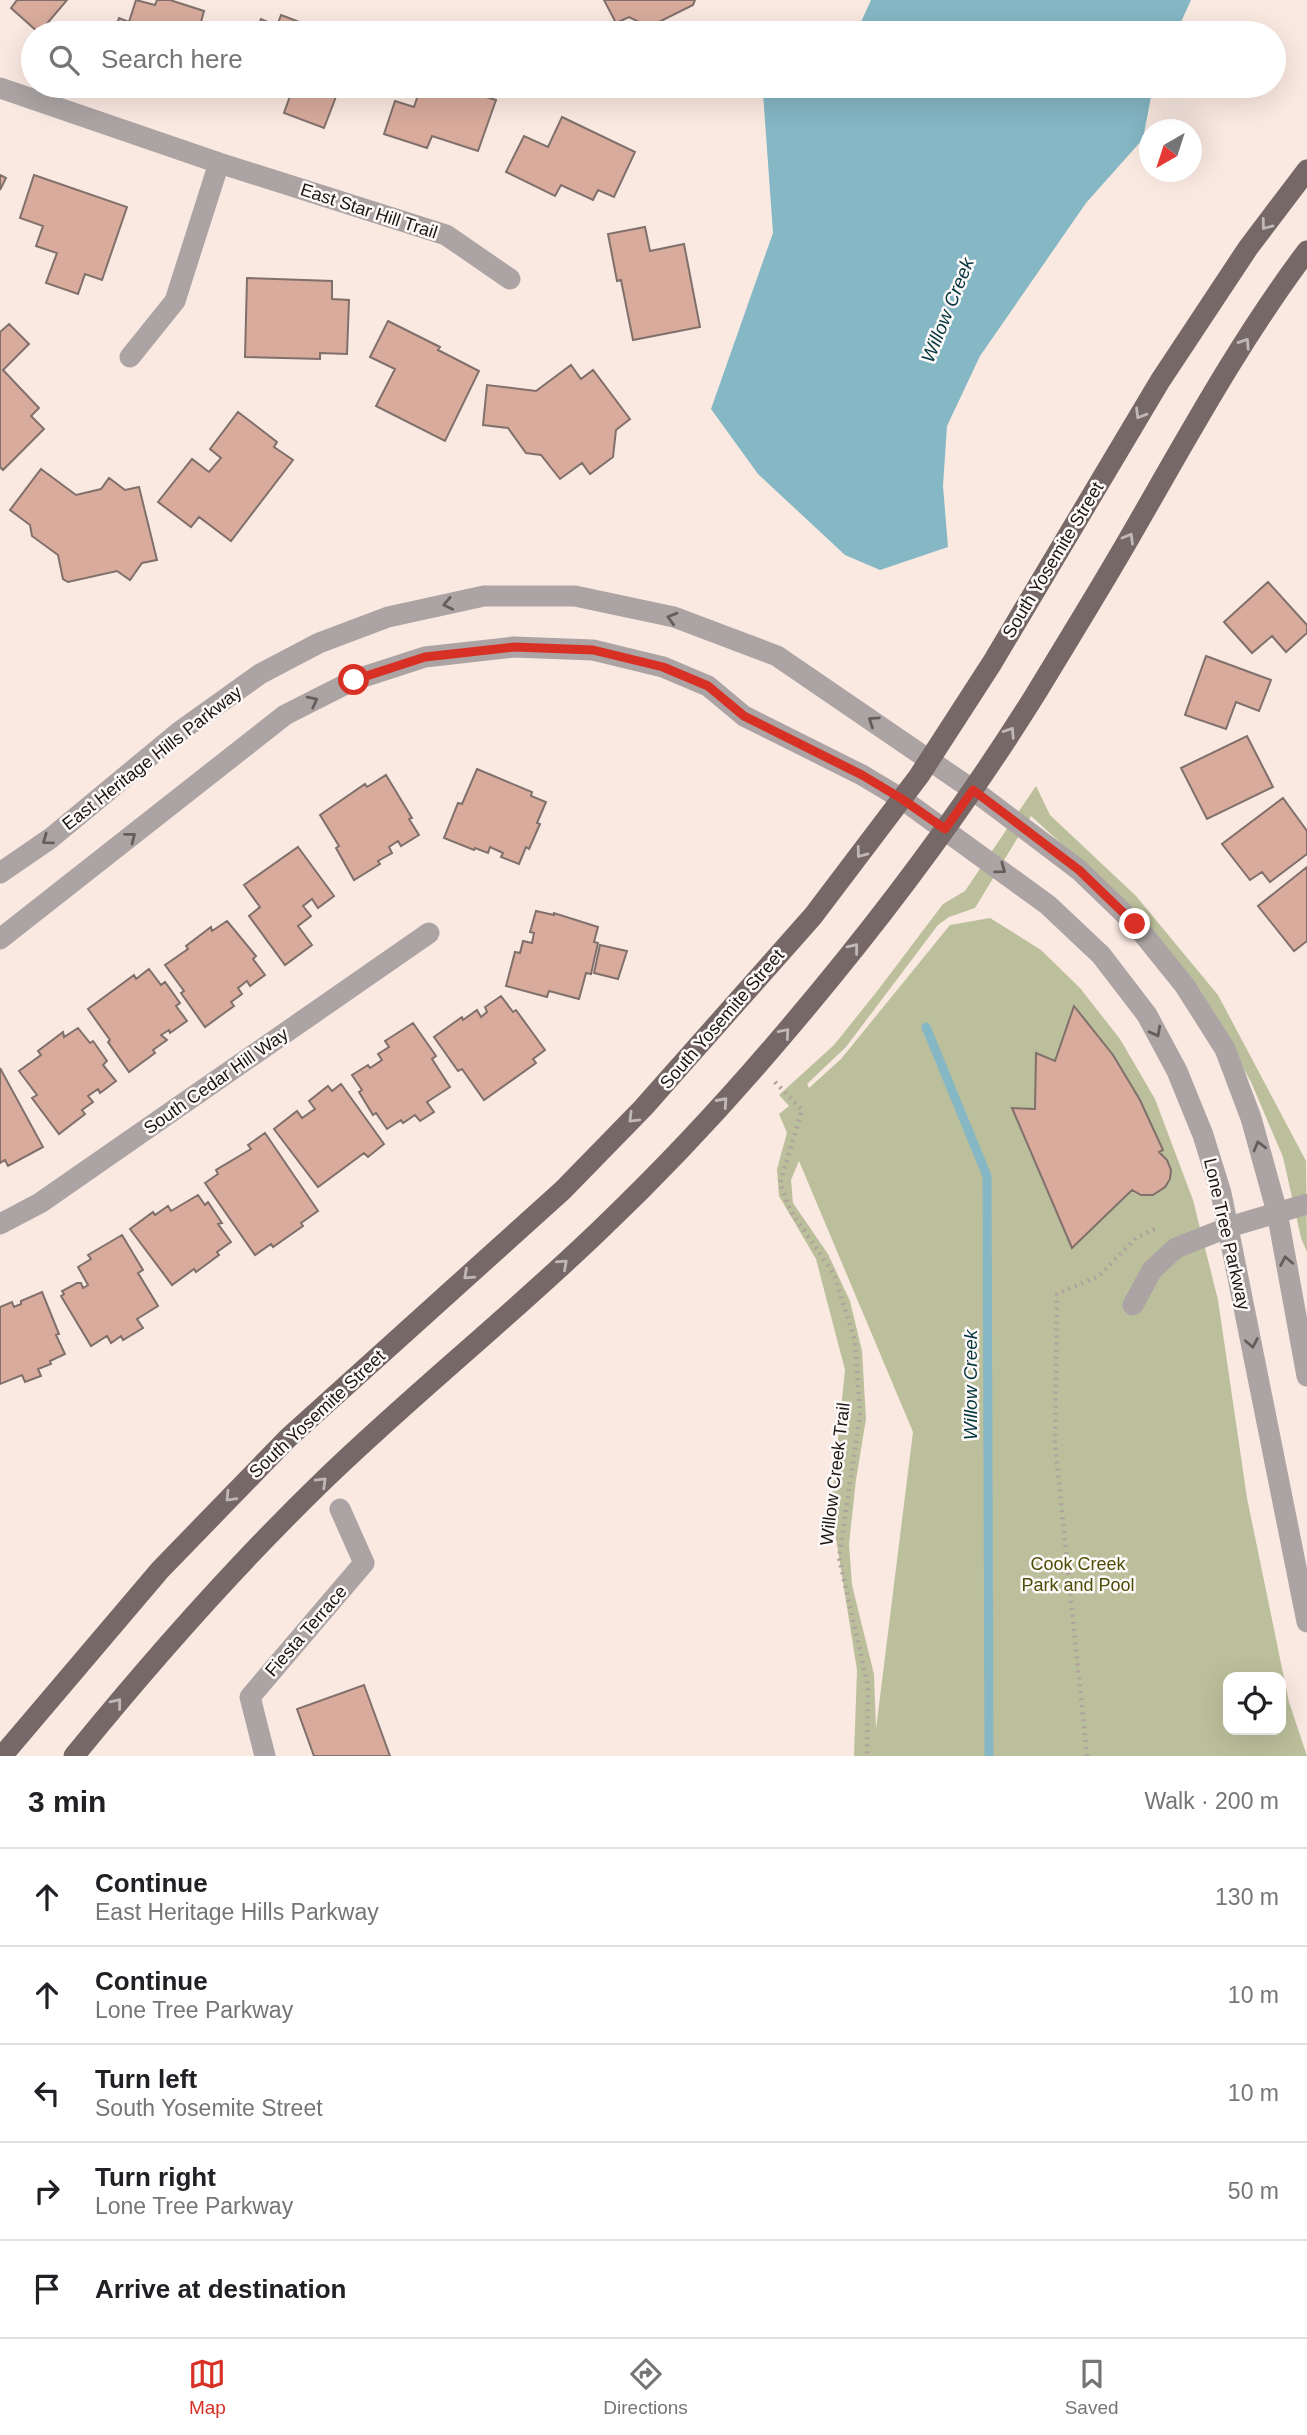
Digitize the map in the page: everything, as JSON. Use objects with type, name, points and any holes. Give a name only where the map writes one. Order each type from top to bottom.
[{"type":"main road","name":"South Yosemite Street","points":[[2,1756],[160,1570],[288,1438],[563,1190],[643,1108],[813,916],[930,759],[992,663],[1160,381],[1248,248],[1307,170]]},
{"type":"main road","points":[[74,1756],[144,1670],[251,1553],[326,1477],[601,1229],[683,1145],[789,1029],[903,888],[973,790],[1033,698],[1116,560],[1203,407],[1307,251]]},
{"type":"street","name":"East Star Hill Trail","points":[[0,88],[21,95]]},
{"type":"street","name":"East Star Hill Trail","points":[[29,98],[219,163],[446,235],[510,279]]},
{"type":"street","points":[[130,357],[175,301],[219,163]]},
{"type":"street","name":"East Heritage Hills Parkway","points":[[0,873],[51,838],[179,732],[260,674],[319,643],[388,617],[484,596],[575,596],[674,617],[777,656],[930,759]]},
{"type":"street","points":[[0,939],[285,715],[354,680],[425,657],[514,647],[593,650],[663,667],[708,686],[744,716],[862,775],[902,799]]},
{"type":"street","points":[[930,759],[1079,870],[1135,924],[1185,986],[1225,1049],[1251,1118],[1277,1212],[1307,1376]]},
{"type":"street","name":"Lone Tree Parkway","points":[[902,799],[1048,905],[1101,956],[1147,1015],[1177,1071],[1203,1135],[1222,1193],[1307,1622]]},
{"type":"street","name":"South Cedar Hill Way","points":[[0,1224],[40,1203],[429,933]]},
{"type":"street","points":[[1133,1305],[1152,1270],[1176,1248],[1229,1227],[1307,1204]]},
{"type":"street","name":"Fiesta Terrace","points":[[265,1756],[250,1697],[364,1563],[340,1509]]},
{"type":"path","name":"Willow Creek Trail","points":[[757,1064],[802,1110],[780,1182],[790,1210],[834,1275],[855,1341],[860,1415],[839,1558],[868,1686],[867,1756]]},
{"type":"path","points":[[1087,1756],[1055,1444],[1057,1294],[1099,1276],[1136,1238],[1160,1227]]},
{"type":"green space","name":"Cook Creek Park and Pool","points":[[1036,786],[1050,815],[1136,896],[1218,995],[1306,1161],[1307,1252],[1301,1238],[1283,1157],[1251,1082],[1202,993],[1130,906],[1031,816],[975,908],[949,917],[938,925],[846,1047],[807,1084],[809,1088],[841,1059],[950,925],[990,918],[1041,950],[1080,988],[1120,1039],[1155,1099],[1193,1200],[1218,1300],[1247,1498],[1283,1672],[1223,1672],[1223,1735],[1286,1735],[1286,1687],[1307,1756],[854,1756],[857,1670],[831,1507],[845,1370],[816,1259],[779,1196],[777,1169],[787,1133],[779,1114],[789,1106],[779,1095],[834,1045],[943,904],[965,891]],"holes":[[[799,1161],[913,1432],[876,1729],[874,1674],[852,1585],[849,1544],[866,1419],[862,1351],[850,1301],[828,1254],[793,1203],[791,1180]]]},
{"type":"water","points":[[871,0],[1191,0],[1181,21],[861,21]]},
{"type":"water","points":[[763,98],[1151,98],[1147,119],[1139,119],[1139,143],[1086,203],[980,356],[947,426],[943,486],[948,547],[880,570],[845,555],[758,474],[711,409],[773,233]]},
{"type":"building","points":[[17,0],[67,0],[49,21],[26,21],[11,8]]},
{"type":"building","points":[[136,0],[155,5],[157,0],[170,0],[204,11],[201,21],[129,21]]},
{"type":"building","points":[[604,0],[695,0],[693,5],[661,21],[637,21],[629,17],[615,21]]},
{"type":"building","points":[[281,15],[297,21],[279,21]]},
{"type":"building","points":[[289,98],[335,98],[324,128],[284,113]]},
{"type":"building","points":[[417,98],[496,100],[478,151],[432,136],[427,148],[384,134],[395,101],[414,107]]},
{"type":"building","points":[[562,117],[635,152],[614,197],[598,190],[593,200],[561,185],[555,196],[506,172],[524,136],[548,147]]},
{"type":"building","points":[[0,175],[6,178],[0,190]]},
{"type":"building","points":[[34,175],[127,207],[102,280],[85,274],[78,294],[46,283],[57,253],[36,246],[43,226],[20,218]]},
{"type":"building","points":[[645,227],[650,251],[684,244],[700,327],[633,340],[608,234]]},
{"type":"building","points":[[247,278],[332,281],[332,299],[349,300],[347,354],[320,353],[320,359],[245,357]]},
{"type":"building","points":[[388,321],[440,347],[438,350],[479,371],[445,441],[376,406],[395,369],[370,357]]},
{"type":"building","points":[[9,324],[29,344],[3,370],[39,408],[31,416],[44,429],[3,470],[0,467],[0,332]]},
{"type":"building","points":[[571,365],[581,379],[593,370],[630,419],[616,430],[613,457],[590,474],[582,463],[560,479],[541,455],[526,453],[508,428],[483,425],[487,385],[536,391]]},
{"type":"building","points":[[238,412],[277,442],[274,447],[293,460],[231,541],[199,517],[191,527],[158,502],[192,459],[209,472],[221,458],[210,449]]},
{"type":"building","points":[[41,469],[76,495],[101,489],[109,478],[125,490],[139,487],[157,560],[142,563],[130,580],[117,571],[68,582],[63,579],[58,555],[32,536],[30,525],[10,510]]},
{"type":"building","points":[[1268,582],[1307,625],[1307,633],[1286,652],[1272,636],[1252,653],[1224,622]]},
{"type":"building","points":[[1206,656],[1271,680],[1259,711],[1236,702],[1226,729],[1185,715]]},
{"type":"building","points":[[1247,736],[1273,787],[1207,819],[1181,768]]},
{"type":"building","points":[[477,769],[532,792],[531,796],[546,802],[537,823],[540,824],[519,864],[501,857],[503,853],[490,847],[488,853],[444,838],[458,803],[462,804]]},
{"type":"building","points":[[386,775],[419,835],[401,846],[398,841],[389,847],[392,853],[354,880],[336,848],[339,846],[320,815],[365,784],[367,787]]},
{"type":"building","points":[[1283,798],[1307,831],[1307,854],[1270,882],[1262,872],[1250,880],[1222,844]]},
{"type":"building","points":[[298,847],[334,896],[318,908],[312,899],[303,906],[311,916],[298,926],[312,945],[285,965],[249,916],[260,907],[244,885]]},
{"type":"building","points":[[1307,867],[1307,941],[1294,951],[1258,906]]},
{"type":"building","points":[[536,911],[554,913],[598,927],[594,942],[598,943],[591,974],[586,973],[579,999],[549,991],[547,997],[506,986],[515,952],[520,953],[523,941],[532,943],[534,933],[530,932]]},
{"type":"building","points":[[227,921],[256,956],[253,959],[265,975],[250,986],[247,981],[238,988],[242,994],[231,1002],[234,1006],[205,1027],[165,965],[188,949],[186,946],[211,927],[212,931]]},
{"type":"building","points":[[600,945],[627,951],[618,979],[594,973]]},
{"type":"building","points":[[149,969],[161,985],[165,982],[180,1003],[176,1006],[187,1021],[170,1033],[169,1030],[161,1035],[167,1040],[153,1050],[155,1053],[129,1072],[88,1009],[134,975],[136,979]]},
{"type":"building","points":[[501,996],[513,1012],[516,1010],[545,1050],[533,1059],[536,1063],[484,1100],[462,1069],[458,1071],[434,1037],[477,1010],[481,1017],[487,1012],[485,1007]]},
{"type":"building","points":[[1074,1006],[1113,1055],[1140,1100],[1163,1150],[1159,1152],[1167,1160],[1171,1170],[1165,1187],[1153,1195],[1141,1195],[1132,1190],[1072,1248],[1012,1108],[1035,1109],[1036,1053],[1055,1061]]},
{"type":"building","points":[[413,1023],[436,1056],[432,1059],[450,1087],[427,1102],[434,1112],[420,1121],[415,1115],[403,1123],[401,1120],[387,1129],[376,1113],[373,1115],[352,1075],[382,1060],[378,1054],[389,1047],[385,1041]]},
{"type":"building","points":[[78,1028],[90,1043],[93,1041],[107,1061],[103,1065],[116,1081],[100,1093],[98,1089],[88,1096],[93,1102],[82,1110],[85,1114],[59,1134],[32,1098],[37,1095],[19,1071],[41,1055],[38,1051],[63,1032],[64,1037]]},
{"type":"building","points":[[0,1068],[43,1147],[8,1166],[5,1160],[0,1163]]},
{"type":"building","points":[[341,1084],[384,1144],[368,1157],[364,1153],[318,1187],[274,1129],[297,1111],[302,1118],[315,1109],[309,1101],[328,1086],[332,1091]]},
{"type":"building","points":[[265,1133],[318,1211],[301,1223],[303,1226],[273,1247],[271,1244],[255,1255],[205,1183],[218,1174],[216,1170],[251,1149],[248,1145]]},
{"type":"building","points":[[198,1195],[205,1205],[208,1202],[222,1223],[218,1224],[231,1242],[196,1272],[194,1269],[172,1285],[130,1229],[153,1212],[155,1215],[168,1206],[171,1211]]},
{"type":"building","points":[[122,1235],[143,1270],[138,1273],[158,1306],[137,1319],[143,1328],[123,1340],[121,1336],[111,1343],[107,1336],[91,1346],[61,1296],[64,1294],[62,1291],[77,1283],[81,1283],[83,1288],[88,1285],[78,1267],[91,1259],[88,1255]]},
{"type":"building","points":[[42,1292],[65,1354],[38,1369],[41,1376],[25,1382],[22,1375],[0,1384],[0,1307],[12,1302],[14,1307]]},
{"type":"building","points":[[364,1685],[390,1756],[314,1756],[297,1709]]},
{"type":"waterway","name":"Willow Creek","points":[[926,1027],[987,1176],[989,1756]]},
{"type":"route","points":[[354,680],[425,657],[514,647],[593,650],[663,667],[708,686],[744,716],[862,775],[945,829],[973,790],[1079,870],[1135,924]]}]
